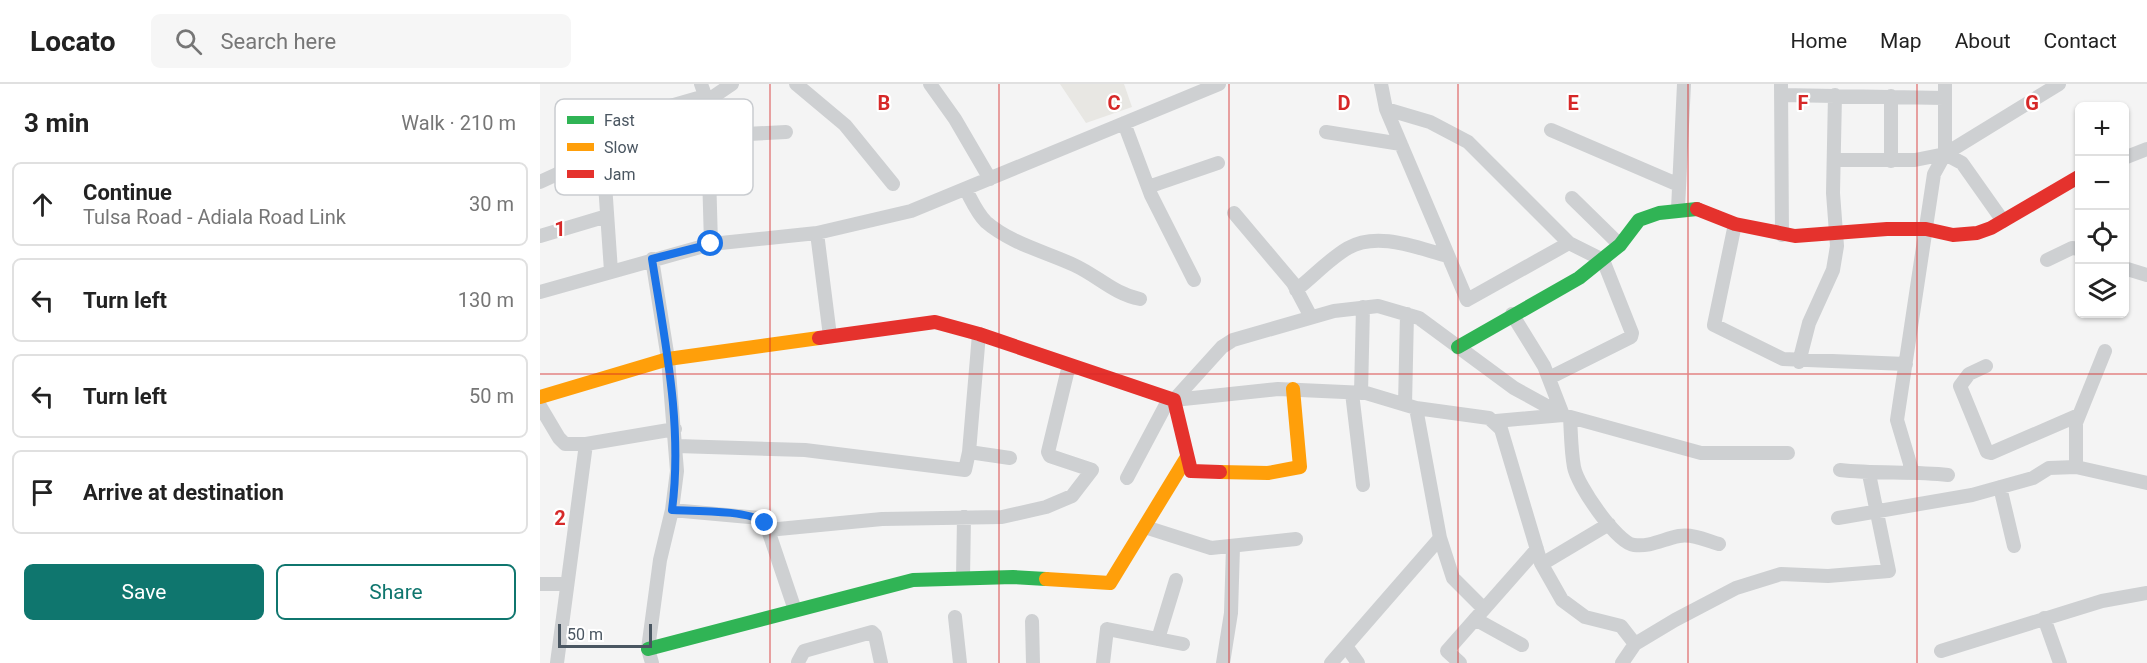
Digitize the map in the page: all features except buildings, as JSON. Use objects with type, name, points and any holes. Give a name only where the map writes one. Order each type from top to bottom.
[{"type":"street","points":[[689,99],[732,84]]},
{"type":"street","points":[[796,84],[845,125],[893,184]]},
{"type":"street","points":[[930,84],[955,119],[990,179]]},
{"type":"street","points":[[540,292],[711,244],[817,233],[911,211],[1218,84]]},
{"type":"street","points":[[1381,84],[1386,109],[1467,300],[1569,243]]},
{"type":"street","points":[[1678,209],[1684,84]]},
{"type":"street","points":[[1834,160],[1915,160],[1945,154],[2059,84]]},
{"type":"street","points":[[1782,235],[1781,90],[1835,95],[1891,96],[1945,91],[1945,154],[1934,174],[1897,420],[1911,467]]},
{"type":"street","points":[[1798,362],[1809,324],[1833,270],[1835,95]]},
{"type":"street","points":[[1891,96],[1891,161]]},
{"type":"street","points":[[1386,109],[1430,122],[1468,142],[1569,243],[1603,260],[1632,333],[1631,337],[1549,378]]},
{"type":"street","points":[[1124,123],[1148,187],[1194,280]]},
{"type":"street","points":[[1551,130],[1679,185]]},
{"type":"street","points":[[753,134],[786,132]]},
{"type":"street","points":[[1326,132],[1401,144]]},
{"type":"street","points":[[2129,156],[2147,149]]},
{"type":"street","points":[[1945,154],[1962,164],[2003,221]]},
{"type":"street","points":[[1148,187],[1218,163]]},
{"type":"street","points":[[540,182],[555,175]]},
{"type":"street","points":[[1458,347],[1512,314],[1579,278],[1620,245],[1639,220],[1678,209],[1698,209],[1735,224],[1782,235],[1926,229],[1953,235],[1977,233],[2003,221],[2075,178]]},
{"type":"street","points":[[966,190],[977,211],[987,223],[1010,237],[1077,266],[1118,293],[1140,298]]},
{"type":"street","points":[[606,195],[611,271]]},
{"type":"street","points":[[710,195],[711,244]]},
{"type":"street","points":[[1572,198],[1620,245]]},
{"type":"street","points":[[1234,213],[1296,290],[1311,317]]},
{"type":"street","points":[[540,236],[608,216]]},
{"type":"street","points":[[1735,224],[1714,325],[1783,359],[1798,362],[1906,364]]},
{"type":"street","points":[[817,233],[831,336]]},
{"type":"street","points":[[1296,290],[1348,248],[1360,244],[1389,240],[1448,255]]},
{"type":"street","points":[[2048,260],[2075,248]]},
{"type":"street","points":[[652,259],[668,359],[677,446],[677,471],[672,510],[660,560],[648,649],[652,663]]},
{"type":"street","points":[[2129,270],[2147,275]]},
{"type":"street","points":[[1127,478],[1172,399],[1222,347],[1233,340],[1334,310],[1378,306],[1419,318],[1514,388],[1567,416],[1701,453],[1788,453]]},
{"type":"street","points":[[1363,307],[1356,393],[1363,486]]},
{"type":"street","points":[[1512,314],[1549,378],[1567,416],[1576,474],[1620,539],[1632,545],[1660,543],[1678,536],[1694,536],[1719,544]]},
{"type":"street","points":[[1407,315],[1411,406],[1440,538],[1453,578],[1479,614],[1522,645]]},
{"type":"street","points":[[540,397],[668,359],[935,322],[979,334],[1172,399],[1278,388],[1356,393],[1411,406],[1496,421],[1567,416]]},
{"type":"street","points":[[677,446],[805,450],[963,470],[968,466],[979,334]]},
{"type":"street","points":[[2076,467],[2076,423],[2105,351]]},
{"type":"street","points":[[768,530],[882,519],[1002,517],[1046,507],[1072,496],[1092,470],[1050,456],[1048,453],[1069,365]]},
{"type":"street","points":[[1986,366],[1970,374],[1960,386],[1982,446],[1987,452],[1991,453],[2079,415]]},
{"type":"street","points":[[1172,399],[1191,471],[1268,473],[1300,467],[1293,389]]},
{"type":"street","points":[[540,406],[565,444],[586,444],[675,429]]},
{"type":"street","points":[[1496,421],[1501,429],[1542,564],[1562,600],[1585,617],[1621,626],[1635,644]]},
{"type":"street","points":[[557,663],[586,444]]},
{"type":"street","points":[[969,452],[1010,458]]},
{"type":"street","points":[[648,649],[913,579],[1013,577],[1110,583],[1187,457]]},
{"type":"street","points":[[1838,518],[1972,495],[2033,478],[2049,468],[2076,467],[2147,483]]},
{"type":"street","points":[[1840,470],[1869,474],[1924,472],[1948,476]]},
{"type":"street","points":[[1622,663],[1635,644],[1736,588],[1781,574],[1828,576],[1889,571],[1869,474]]},
{"type":"street","points":[[2000,488],[2014,546]]},
{"type":"street","points":[[672,510],[760,519],[768,530],[795,610]]},
{"type":"street","points":[[963,578],[964,518]]},
{"type":"street","points":[[1542,564],[1609,524]]},
{"type":"street","points":[[1145,527],[1201,546],[1233,547],[1296,539]]},
{"type":"street","points":[[1331,663],[1440,538]]},
{"type":"street","points":[[1223,663],[1231,613],[1233,547]]},
{"type":"street","points":[[1460,663],[1447,651],[1538,549]]},
{"type":"street","points":[[1158,639],[1176,580]]},
{"type":"street","points":[[540,584],[567,584]]},
{"type":"street","points":[[1941,651],[2102,601],[2147,594]]},
{"type":"street","points":[[955,617],[960,663]]},
{"type":"street","points":[[2044,618],[2060,663]]},
{"type":"street","points":[[1032,621],[1033,663]]},
{"type":"street","points":[[1103,663],[1107,629],[1183,644]]},
{"type":"street","points":[[783,663],[798,663],[804,651],[872,632],[875,635],[881,663]]},
{"type":"street","points":[[1346,646],[1358,663]]},
{"type":"shaded area","points":[[1060,84],[1124,84],[1132,107],[1086,123]]},
{"type":"traffic: fast","points":[[1458,347],[1579,278],[1620,245],[1639,220],[1659,213],[1697,209]]},
{"type":"traffic: fast","points":[[648,649],[913,580],[1013,577],[1046,579]]},
{"type":"traffic: slow","points":[[540,397],[668,359],[819,338]]},
{"type":"traffic: slow","points":[[1220,472],[1268,473],[1300,467],[1293,389]]},
{"type":"traffic: slow","points":[[1046,579],[1110,583],[1187,457]]},
{"type":"traffic: jam","points":[[1697,209],[1735,224],[1795,236],[1887,229],[1926,229],[1953,235],[1977,233],[1991,228],[2075,179]]},
{"type":"traffic: jam","points":[[819,338],[935,322],[979,334],[1174,400],[1191,471],[1220,472]]},
{"type":"route","points":[[711,244],[652,259],[668,359],[677,446],[677,471],[672,510],[744,516],[760,519],[765,523]]}]
